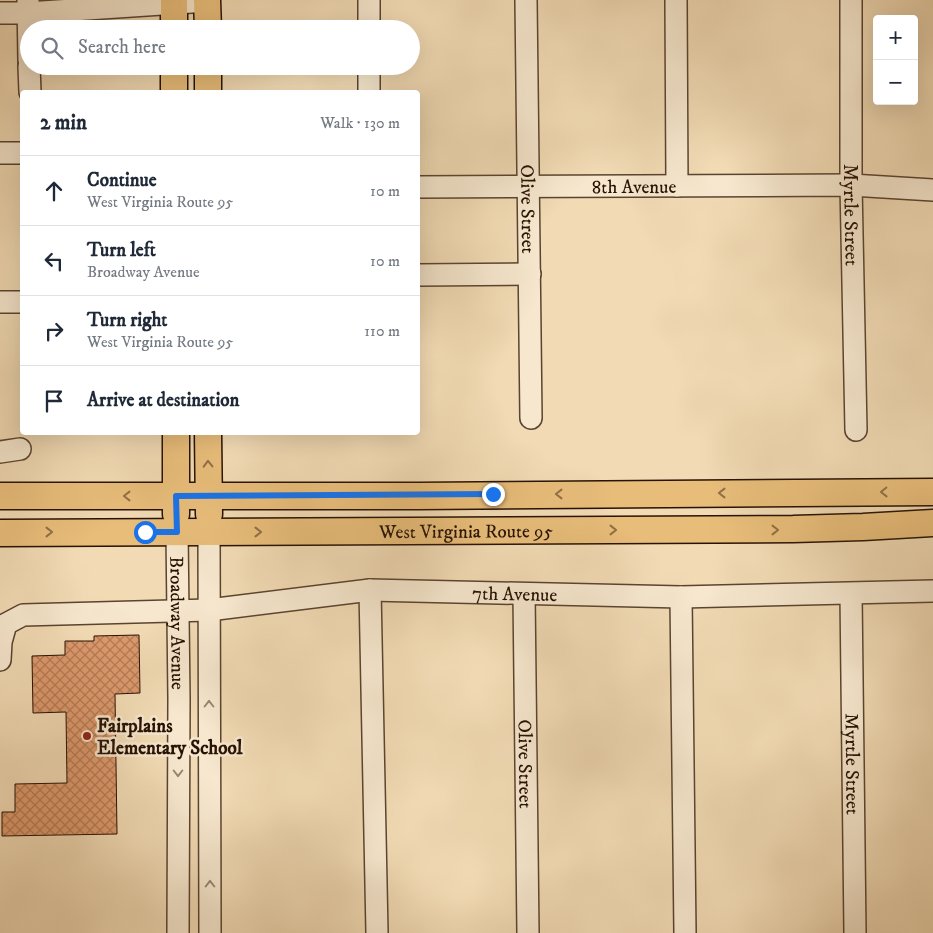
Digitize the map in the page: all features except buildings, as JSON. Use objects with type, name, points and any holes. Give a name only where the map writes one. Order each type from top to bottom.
[{"type":"main road","points":[[207,0],[208,20]]},
{"type":"main road","points":[[174,1],[174,20]]},
{"type":"main road","points":[[174,75],[174,90]]},
{"type":"main road","points":[[208,75],[208,90]]},
{"type":"main road","name":"Broadway Avenue","points":[[176,435],[177,532]]},
{"type":"main road","name":"Broadway Avenue","points":[[208,435],[209,532]]},
{"type":"main road","name":"West Virginia Route 95","points":[[0,496],[933,492]]},
{"type":"main road","name":"West Virginia Route 95","points":[[0,533],[793,530],[933,523]]},
{"type":"street","points":[[0,13],[27,6],[207,0]]},
{"type":"street","points":[[369,0],[369,20]]},
{"type":"street","name":"Olive Street","points":[[526,0],[531,418]]},
{"type":"street","points":[[676,0],[677,186]]},
{"type":"street","name":"Myrtle Street","points":[[851,0],[851,185],[856,430]]},
{"type":"street","points":[[27,6],[28,20]]},
{"type":"street","points":[[29,75],[30,90]]},
{"type":"street","points":[[369,75],[369,90]]},
{"type":"street","points":[[0,153],[20,153]]},
{"type":"street","name":"8th Avenue","points":[[420,187],[851,185],[933,190]]},
{"type":"street","points":[[420,275],[530,274]]},
{"type":"street","points":[[0,302],[20,302]]},
{"type":"street","name":"Broadway Avenue","points":[[177,532],[178,933]]},
{"type":"street","name":"Broadway Avenue","points":[[209,532],[210,933]]},
{"type":"street","points":[[370,590],[377,933]]},
{"type":"street","name":"7th Avenue","points":[[0,660],[1,642],[6,624],[23,615],[209,610],[370,590],[681,597],[933,591]]},
{"type":"street","name":"Olive Street","points":[[524,594],[528,933]]},
{"type":"street","name":"Myrtle Street","points":[[852,594],[855,933]]},
{"type":"street","points":[[681,597],[685,933]]},
{"type":"place","name":"Fairplains Elementary School","points":[[87,736]]},
{"type":"route","points":[[145,532],[177,532],[176,496],[418,496],[493,494]]}]
